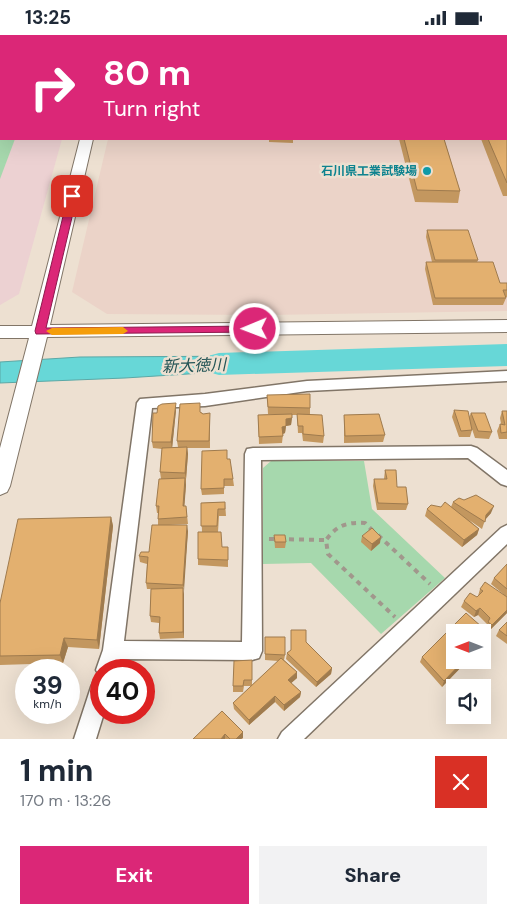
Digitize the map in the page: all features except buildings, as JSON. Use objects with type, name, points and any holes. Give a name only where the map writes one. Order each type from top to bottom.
[{"type":"street","points":[[0,487],[86,140]]},
{"type":"street","points":[[0,332],[507,326]]},
{"type":"street","points":[[110,659],[113,650],[145,403],[204,400],[307,386],[507,376]]},
{"type":"street","points":[[113,650],[252,651],[253,454],[471,452],[507,479]]},
{"type":"street","points":[[289,739],[507,533]]},
{"type":"street","points":[[85,739],[90,723]]},
{"type":"path","points":[[406,628],[328,554],[326,540],[337,526],[346,523],[365,523],[442,595]]},
{"type":"path","points":[[269,539],[326,540]]},
{"type":"shaded area","points":[[0,140],[62,140],[19,294],[0,305]]},
{"type":"shaded area","points":[[108,140],[507,140],[507,311],[269,315],[107,314],[72,292]]},
{"type":"green space","points":[[0,140],[15,140],[0,179]]},
{"type":"green space","points":[[271,461],[364,461],[372,509],[445,578],[381,634],[311,563],[263,564],[263,468]]},
{"type":"water","points":[[262,356],[266,369],[125,378],[0,383],[0,362],[80,357]]},
{"type":"waterway","name":"新大徳川","points":[[219,364],[507,355]]},
{"type":"slow traffic","points":[[52,331],[123,331]]},
{"type":"place","name":"石川県工業試験場","points":[[427,171]]},
{"type":"route","points":[[72,196],[40,331],[255,329]]}]
